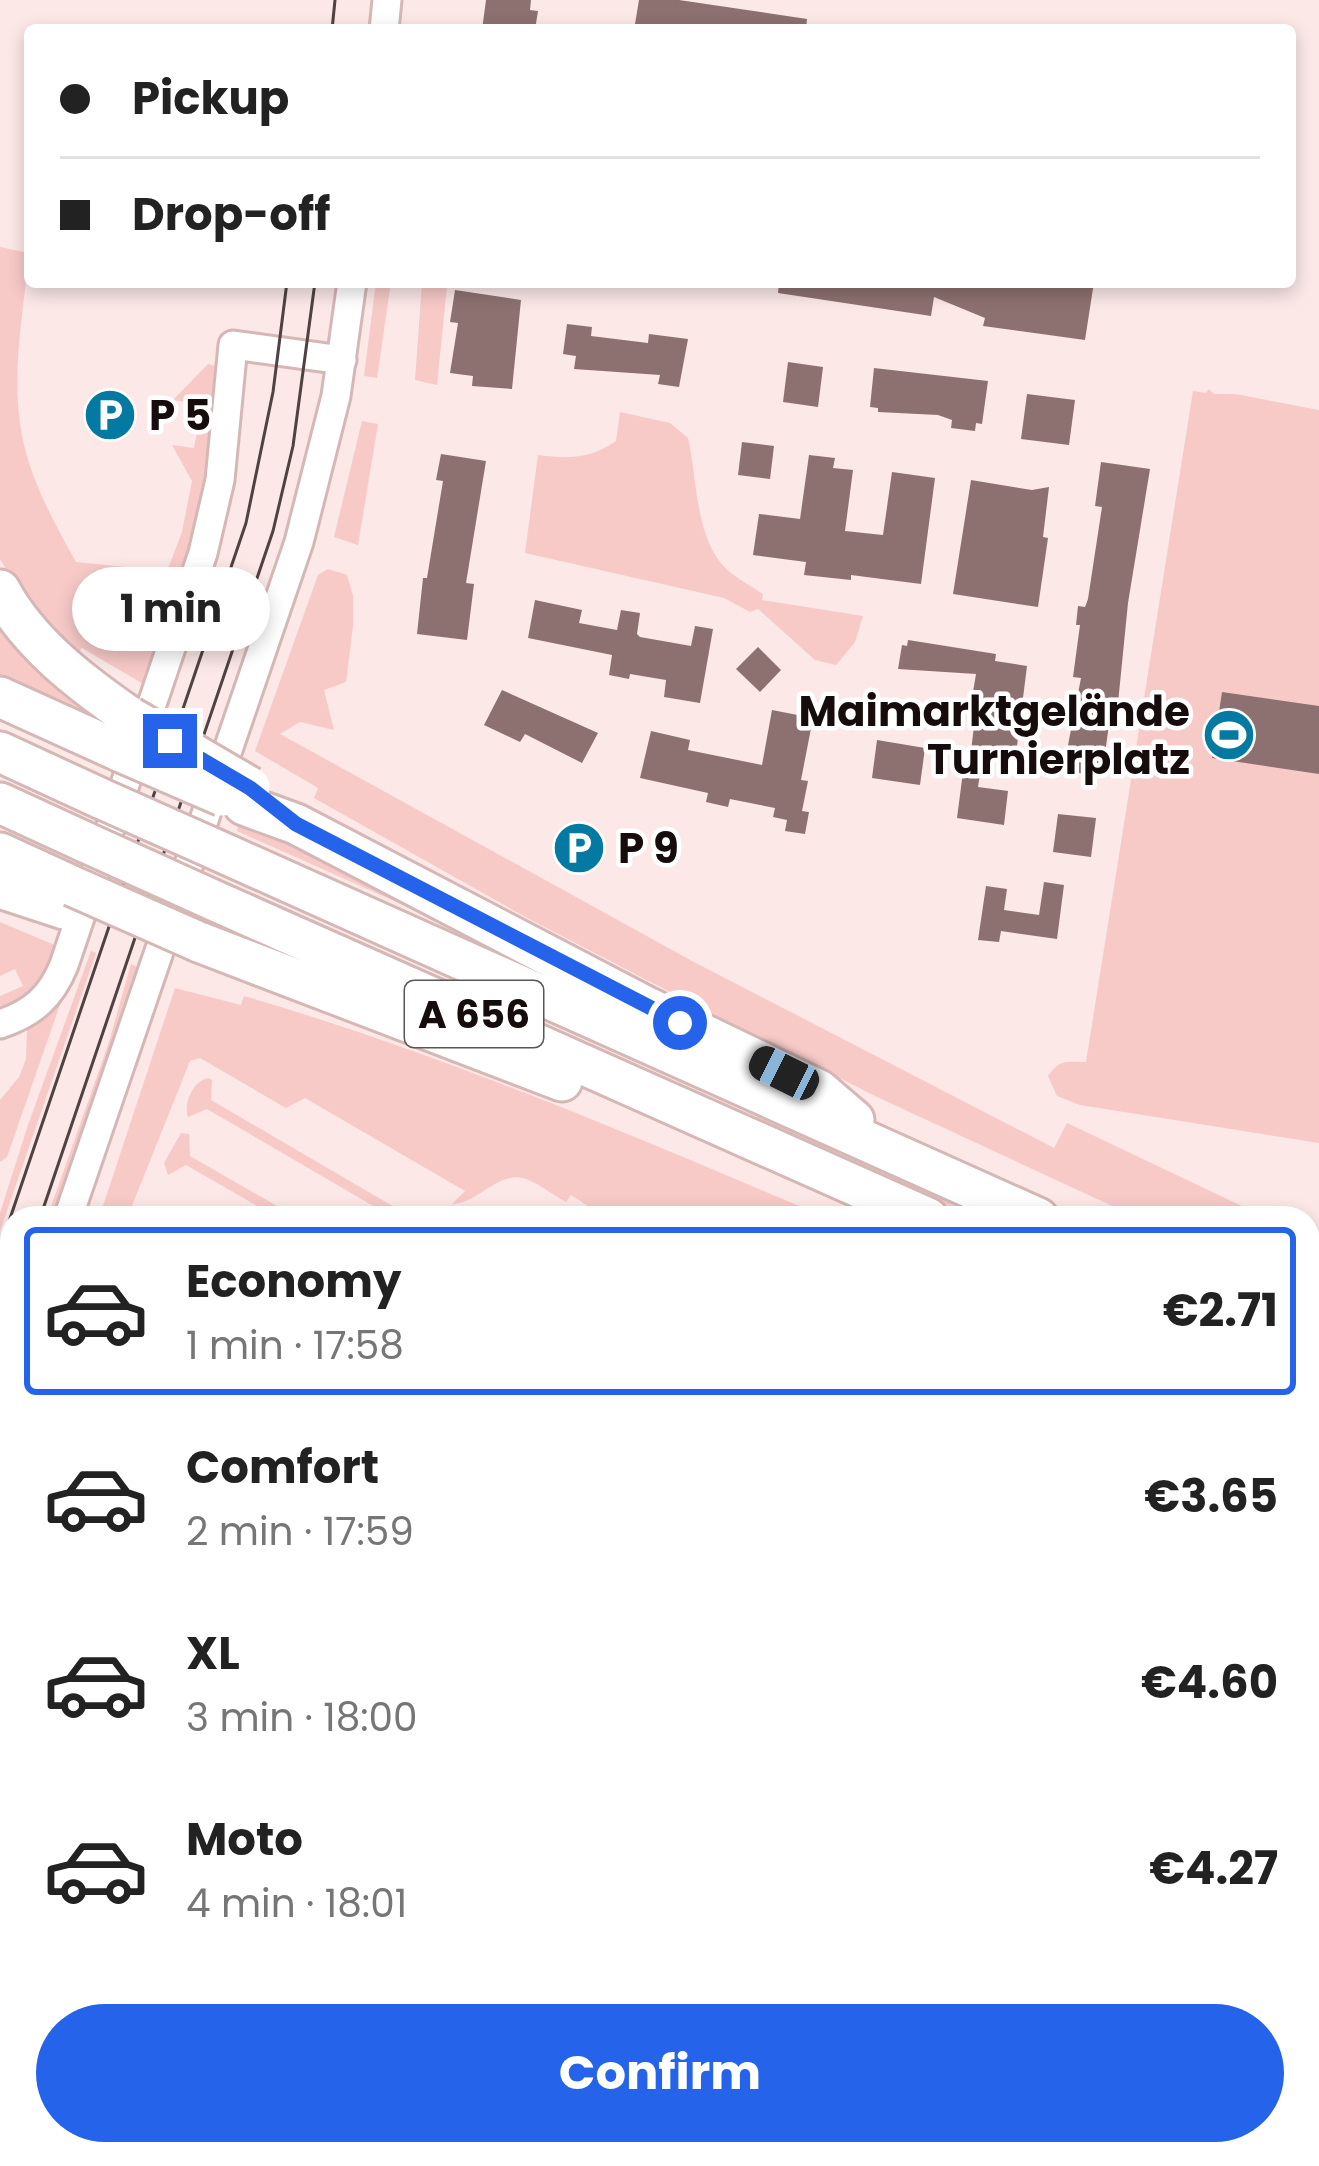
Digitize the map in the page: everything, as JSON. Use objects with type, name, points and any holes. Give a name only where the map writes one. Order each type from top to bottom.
[{"type":"highway","points":[[0,590],[27,629],[124,734]]},
{"type":"highway","points":[[0,697],[124,734],[247,796],[645,1006],[819,1090],[890,1152]]},
{"type":"highway","name":"A 656","points":[[0,752],[1011,1206]]},
{"type":"highway","name":"A 656","points":[[0,803],[901,1206]]},
{"type":"highway","points":[[0,853],[68,898],[341,1012],[395,1018],[616,1102],[734,1131]]},
{"type":"highway","points":[[0,888],[68,898]]},
{"type":"street","points":[[72,1206],[299,542],[320,471],[351,288]]},
{"type":"street","points":[[0,1024],[36,1008],[56,985],[180,625],[220,480],[232,345],[342,360]]},
{"type":"shaded area","points":[[0,247],[24,252],[18,359],[23,441],[49,512],[76,562],[167,571],[182,532],[192,481],[172,445],[194,448],[202,405],[173,400],[208,364],[218,367],[214,429],[197,529],[145,685],[82,648],[76,656],[26,602],[0,559]]},
{"type":"shaded area","points":[[375,288],[390,288],[377,378],[364,376]]},
{"type":"shaded area","points":[[422,288],[447,288],[437,385],[415,380]]},
{"type":"shaded area","name":"Maimarktgelände Turnierplatz","points":[[1209,389],[1214,394],[1319,410],[1319,1143],[1080,1105],[1057,1096],[1048,1076],[1064,1063],[1086,1062],[1193,391]]},
{"type":"shaded area","points":[[620,412],[670,423],[688,438],[699,510],[710,545],[731,573],[763,594],[762,600],[863,616],[855,642],[836,665],[815,660],[758,609],[750,612],[724,598],[525,553],[538,455],[579,456],[606,447],[616,441]]},
{"type":"shaded area","points":[[362,421],[378,424],[358,545],[334,537]]},
{"type":"shaded area","points":[[328,569],[347,575],[353,596],[346,682],[324,690],[334,730],[300,722],[280,734],[692,961],[1054,1148],[1067,1123],[1242,1206],[1112,1206],[875,1096],[699,1007],[529,919],[314,798],[318,788],[255,751],[318,575]]},
{"type":"shaded area","points":[[0,610],[105,722],[101,725],[0,681]]},
{"type":"shaded area","points":[[240,819],[363,874],[515,955],[237,831]]},
{"type":"shaded area","points":[[0,922],[57,946],[43,984],[5,1010],[0,996],[23,986],[15,969],[0,976]]},
{"type":"shaded area","points":[[91,951],[96,953],[9,1206],[2,1206]]},
{"type":"shaded area","points":[[131,964],[138,967],[58,1206],[51,1206]]},
{"type":"shaded area","points":[[175,988],[241,1005],[244,996],[392,1044],[612,1127],[799,1206],[588,1206],[571,1195],[566,1202],[534,1182],[514,1177],[452,1204],[465,1191],[305,1098],[286,1108],[200,1058],[190,1061],[132,1206],[103,1206]]},
{"type":"shaded area","points":[[64,993],[7,1157],[0,1162],[0,1100],[19,1077],[26,1059],[27,1029],[50,1013]]},
{"type":"shaded area","points":[[212,1080],[211,1100],[392,1206],[373,1206],[207,1109],[188,1117],[190,1094],[198,1084]]},
{"type":"shaded area","points":[[760,1110],[972,1206],[950,1206],[755,1119]]},
{"type":"shaded area","points":[[181,1133],[189,1134],[190,1156],[277,1206],[257,1206],[186,1165],[168,1175],[164,1163]]},
{"type":"building","points":[[486,0],[531,0],[530,10],[538,11],[536,24],[483,24]]},
{"type":"building","points":[[639,0],[679,0],[807,19],[807,24],[635,24]]},
{"type":"building","points":[[778,288],[1093,288],[1085,340],[983,326],[985,318],[934,297],[931,316],[778,293]]},
{"type":"building","points":[[455,290],[521,300],[512,389],[472,386],[473,376],[450,373],[458,323],[450,322]]},
{"type":"building","points":[[567,324],[592,327],[591,336],[648,343],[649,334],[688,339],[679,387],[658,384],[660,375],[574,369],[576,356],[563,354]]},
{"type":"building","points":[[788,362],[823,367],[818,407],[783,402]]},
{"type":"building","points":[[874,368],[988,381],[982,424],[976,423],[975,431],[951,428],[952,420],[938,415],[878,412],[870,407]]},
{"type":"building","points":[[1027,394],[1075,400],[1069,445],[1021,439]]},
{"type":"building","points":[[742,442],[774,446],[770,479],[738,475]]},
{"type":"building","points":[[441,454],[486,461],[466,583],[474,584],[467,640],[417,634],[443,481],[436,480]]},
{"type":"building","points":[[809,455],[835,458],[833,468],[853,470],[845,531],[883,535],[892,472],[935,478],[921,584],[851,575],[851,580],[804,575],[806,562],[753,555],[759,514],[800,519]]},
{"type":"building","points":[[1101,462],[1150,469],[1128,603],[1118,703],[1112,702],[1102,776],[1063,771],[1081,678],[1073,677],[1080,625],[1076,625],[1078,606],[1085,607],[1088,599],[1102,507],[1095,506]]},
{"type":"building","points":[[971,480],[1032,490],[1049,487],[1043,537],[1048,538],[1038,607],[953,594]]},
{"type":"building","points":[[535,600],[582,610],[579,623],[617,630],[621,610],[640,613],[640,637],[691,646],[695,626],[713,629],[700,703],[664,697],[666,680],[609,675],[612,655],[528,638]]},
{"type":"building","points":[[908,640],[996,654],[995,661],[1027,666],[1016,754],[971,751],[976,674],[898,669],[902,645],[907,646]]},
{"type":"building","points":[[758,647],[781,670],[760,692],[736,669]]},
{"type":"building","points":[[502,690],[598,733],[582,763],[525,734],[520,742],[484,725]]},
{"type":"building","points":[[1222,692],[1319,706],[1319,774],[1212,758]]},
{"type":"building","points":[[772,710],[813,718],[801,780],[808,781],[802,811],[809,812],[805,834],[785,831],[787,820],[773,817],[775,808],[730,799],[728,807],[706,802],[708,793],[640,778],[651,731],[690,740],[688,750],[762,765]]},
{"type":"building","points":[[877,740],[925,748],[920,785],[872,778]]},
{"type":"building","points":[[963,772],[980,774],[978,787],[1008,791],[1004,825],[957,818]]},
{"type":"building","points":[[1058,814],[1096,818],[1091,857],[1053,852]]},
{"type":"building","points":[[1044,882],[1064,885],[1057,939],[1001,931],[999,942],[978,940],[986,886],[1007,889],[1004,910],[1039,915]]},
{"type":"tram line","points":[[333,24],[335,0]]},
{"type":"tram line","points":[[14,1206],[246,523],[273,392],[286,288]]},
{"type":"tram line","points":[[44,1206],[273,531],[293,446],[314,288]]},
{"type":"place","name":"P 5","points":[[110,415]]},
{"type":"place","name":"Maimarktgelände Turnierplatz","points":[[1229,735]]},
{"type":"place","name":"P 9","points":[[579,848]]},
{"type":"route","points":[[170,741],[250,788],[296,824],[680,1023]]}]
